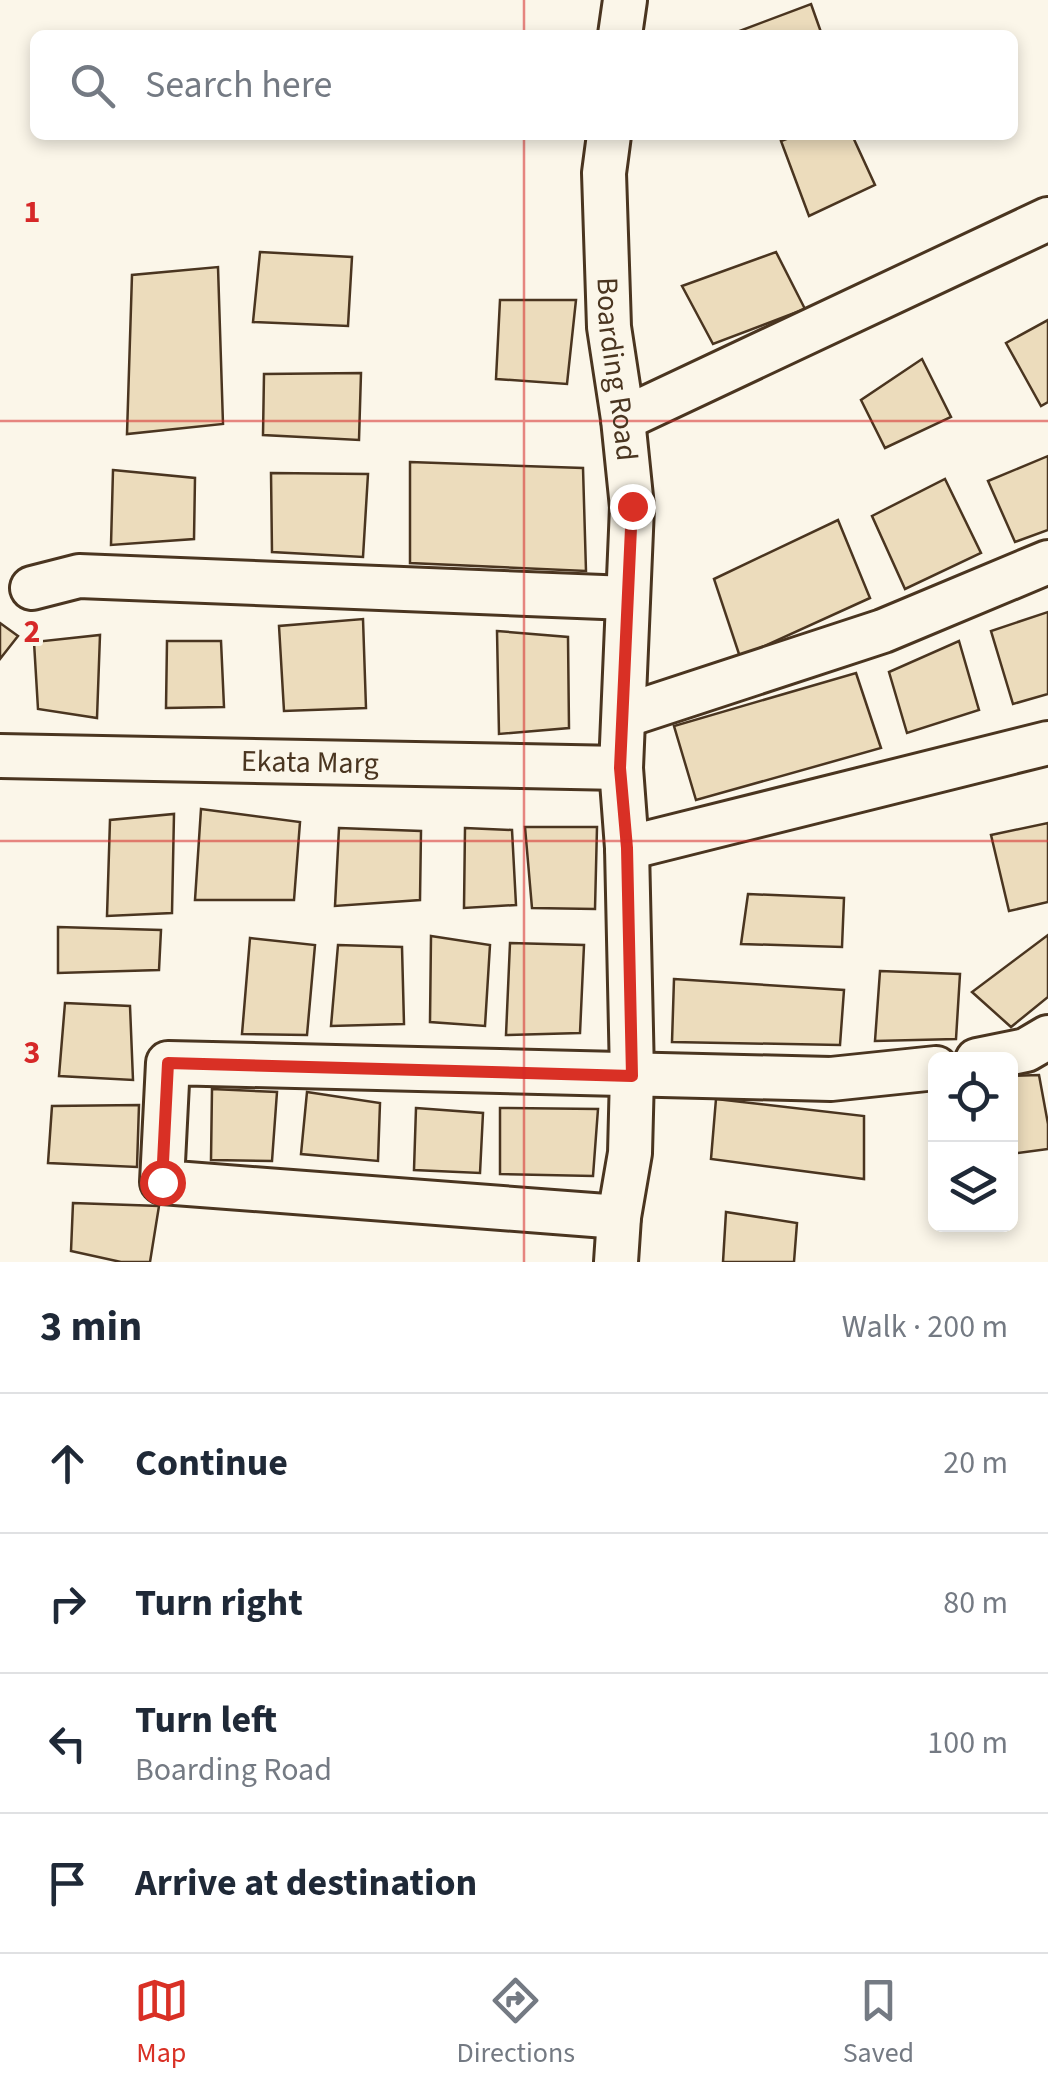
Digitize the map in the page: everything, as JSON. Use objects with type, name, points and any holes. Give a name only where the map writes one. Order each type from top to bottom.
[{"type":"street","points":[[621,30],[624,0]]},
{"type":"street","name":"Boarding Road","points":[[608,140],[604,173],[609,327],[624,419],[632,506],[620,768],[627,848],[632,1076],[630,1152],[616,1262]]},
{"type":"street","points":[[624,419],[1048,219]]},
{"type":"street","points":[[624,716],[883,631],[1048,562]]},
{"type":"street","points":[[32,588],[79,576],[628,598]]},
{"type":"street","points":[[627,848],[1048,743]]},
{"type":"street","name":"Ekata Marg","points":[[0,756],[620,768]]},
{"type":"street","points":[[1016,1052],[1048,1037]]},
{"type":"street","points":[[619,1218],[162,1182],[168,1063],[831,1079],[928,1069]]},
{"type":"building","points":[[811,4],[820,30],[742,30]]},
{"type":"building","points":[[854,140],[875,185],[809,216],[781,141]]},
{"type":"building","points":[[260,252],[352,257],[348,326],[253,322]]},
{"type":"building","points":[[776,252],[805,309],[713,344],[682,286]]},
{"type":"building","points":[[218,267],[223,424],[127,434],[132,275]]},
{"type":"building","points":[[500,300],[576,300],[567,384],[496,379]]},
{"type":"building","points":[[1048,320],[1048,402],[1041,406],[1006,343]]},
{"type":"building","points":[[922,359],[951,417],[885,448],[861,400]]},
{"type":"building","points":[[361,373],[359,440],[263,435],[264,374]]},
{"type":"building","points":[[1048,456],[1048,530],[1015,542],[988,481]]},
{"type":"building","points":[[410,462],[583,468],[586,571],[410,563]]},
{"type":"building","points":[[113,470],[195,478],[194,539],[111,545]]},
{"type":"building","points":[[271,473],[368,474],[363,557],[272,552]]},
{"type":"building","points":[[945,479],[981,553],[905,589],[872,516]]},
{"type":"building","points":[[838,520],[870,598],[740,657],[714,579]]},
{"type":"building","points":[[1048,612],[1048,694],[1013,704],[991,631]]},
{"type":"building","points":[[363,619],[366,708],[284,711],[279,626]]},
{"type":"building","points":[[0,623],[18,636],[0,659]]},
{"type":"building","points":[[497,631],[568,637],[569,728],[499,734]]},
{"type":"building","points":[[100,635],[97,718],[38,709],[34,642]]},
{"type":"building","points":[[167,641],[221,641],[224,707],[166,708]]},
{"type":"building","points":[[959,641],[979,710],[907,733],[889,672]]},
{"type":"building","points":[[856,673],[881,748],[696,800],[674,726]]},
{"type":"building","points":[[201,809],[300,822],[294,900],[195,900]]},
{"type":"building","points":[[174,814],[172,913],[107,916],[110,820]]},
{"type":"building","points":[[1048,823],[1048,902],[1009,911],[991,835]]},
{"type":"building","points":[[525,827],[597,827],[595,909],[532,908]]},
{"type":"building","points":[[339,828],[421,831],[420,900],[335,906]]},
{"type":"building","points":[[465,828],[512,830],[516,905],[464,908]]},
{"type":"building","points":[[748,894],[844,898],[842,947],[741,944]]},
{"type":"building","points":[[58,927],[161,930],[159,970],[58,973]]},
{"type":"building","points":[[1048,935],[1048,997],[1011,1027],[972,992]]},
{"type":"building","points":[[431,936],[490,945],[485,1026],[430,1022]]},
{"type":"building","points":[[250,938],[315,945],[307,1035],[242,1034]]},
{"type":"building","points":[[510,943],[584,945],[580,1033],[506,1035]]},
{"type":"building","points":[[338,945],[402,947],[404,1024],[331,1026]]},
{"type":"building","points":[[880,971],[960,974],[956,1039],[875,1041]]},
{"type":"building","points":[[674,979],[844,990],[840,1045],[672,1042]]},
{"type":"building","points":[[65,1003],[130,1006],[133,1080],[59,1076]]},
{"type":"building","points":[[1039,1075],[1048,1124],[1048,1149],[1018,1153],[1018,1076]]},
{"type":"building","points":[[212,1089],[277,1092],[272,1161],[211,1160]]},
{"type":"building","points":[[307,1092],[380,1103],[378,1161],[301,1154]]},
{"type":"building","points":[[716,1099],[864,1116],[864,1179],[711,1159]]},
{"type":"building","points":[[139,1105],[137,1167],[48,1163],[52,1106]]},
{"type":"building","points":[[416,1108],[483,1113],[480,1173],[414,1170]]},
{"type":"building","points":[[500,1108],[598,1109],[593,1176],[500,1174]]},
{"type":"building","points":[[73,1203],[159,1206],[150,1262],[121,1262],[71,1251]]},
{"type":"building","points":[[726,1212],[797,1223],[794,1262],[723,1262]]},
{"type":"route","points":[[162,1182],[168,1063],[632,1076],[627,848],[620,768],[632,506]]}]
